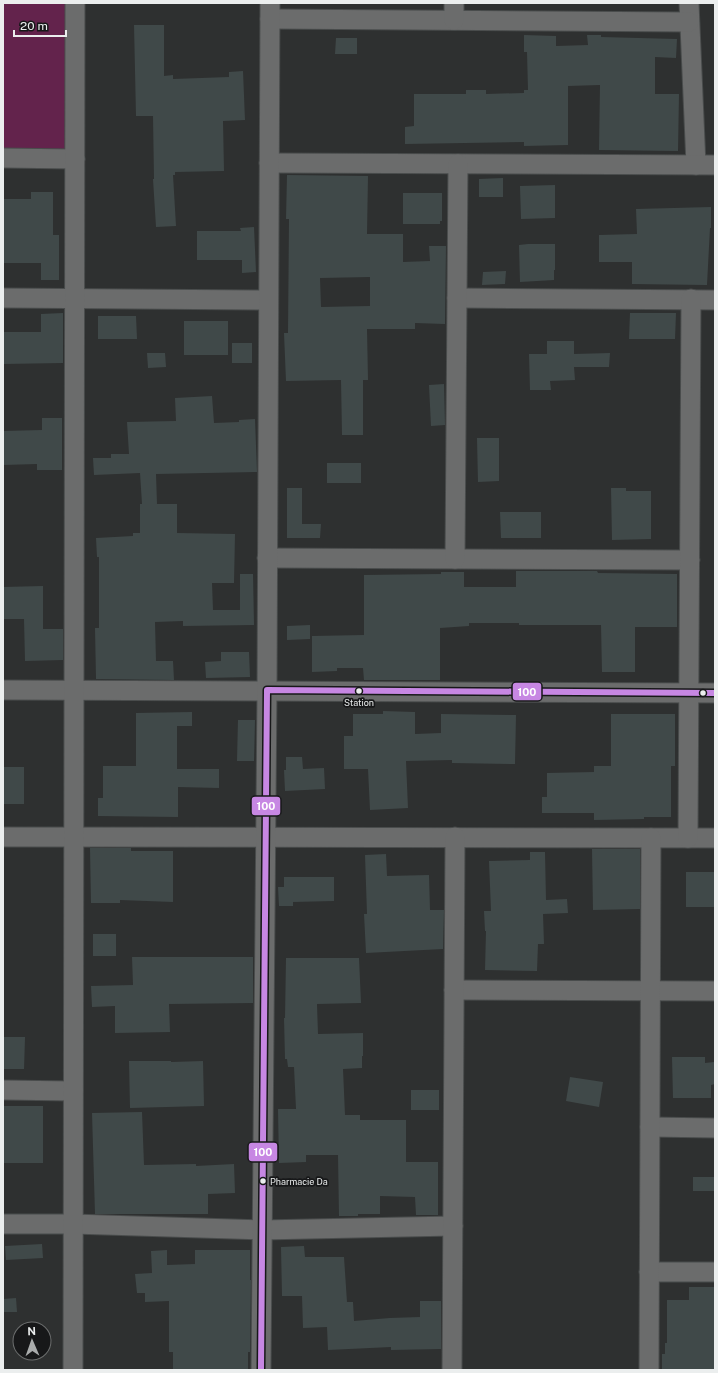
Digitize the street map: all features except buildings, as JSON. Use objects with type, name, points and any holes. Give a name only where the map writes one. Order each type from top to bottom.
[{"type":"street","points":[[72,1370],[75,3]]},
{"type":"street","points":[[690,3],[689,22],[696,165]]},
{"type":"street","points":[[261,1370],[267,690],[270,11],[454,12],[689,22]]},
{"type":"street","points":[[3,158],[75,159]]},
{"type":"street","points":[[269,163],[715,165]]},
{"type":"street","points":[[455,559],[458,164]]},
{"type":"street","points":[[3,298],[268,300]]},
{"type":"street","points":[[457,298],[715,300]]},
{"type":"street","points":[[688,838],[691,299]]},
{"type":"street","points":[[267,558],[690,560]]},
{"type":"street","points":[[3,690],[715,693]]},
{"type":"street","points":[[3,836],[715,838]]},
{"type":"street","points":[[452,1370],[455,837]]},
{"type":"street","points":[[649,1370],[651,838]]},
{"type":"street","points":[[454,990],[715,991]]},
{"type":"street","points":[[3,1090],[73,1091]]},
{"type":"street","points":[[650,1128],[715,1128]]},
{"type":"street","points":[[3,1224],[73,1224],[262,1230],[453,1226]]},
{"type":"street","points":[[649,1272],[715,1272]]},
{"type":"shaded area","points":[[3,3],[66,3],[66,149],[3,149]]},
{"type":"transit line","name":"100","points":[[261,1370],[267,690],[715,693]]},
{"type":"place","name":"Station","points":[[359,691]]},
{"type":"place","name":"Pharmacie Da","points":[[263,1181]]}]
